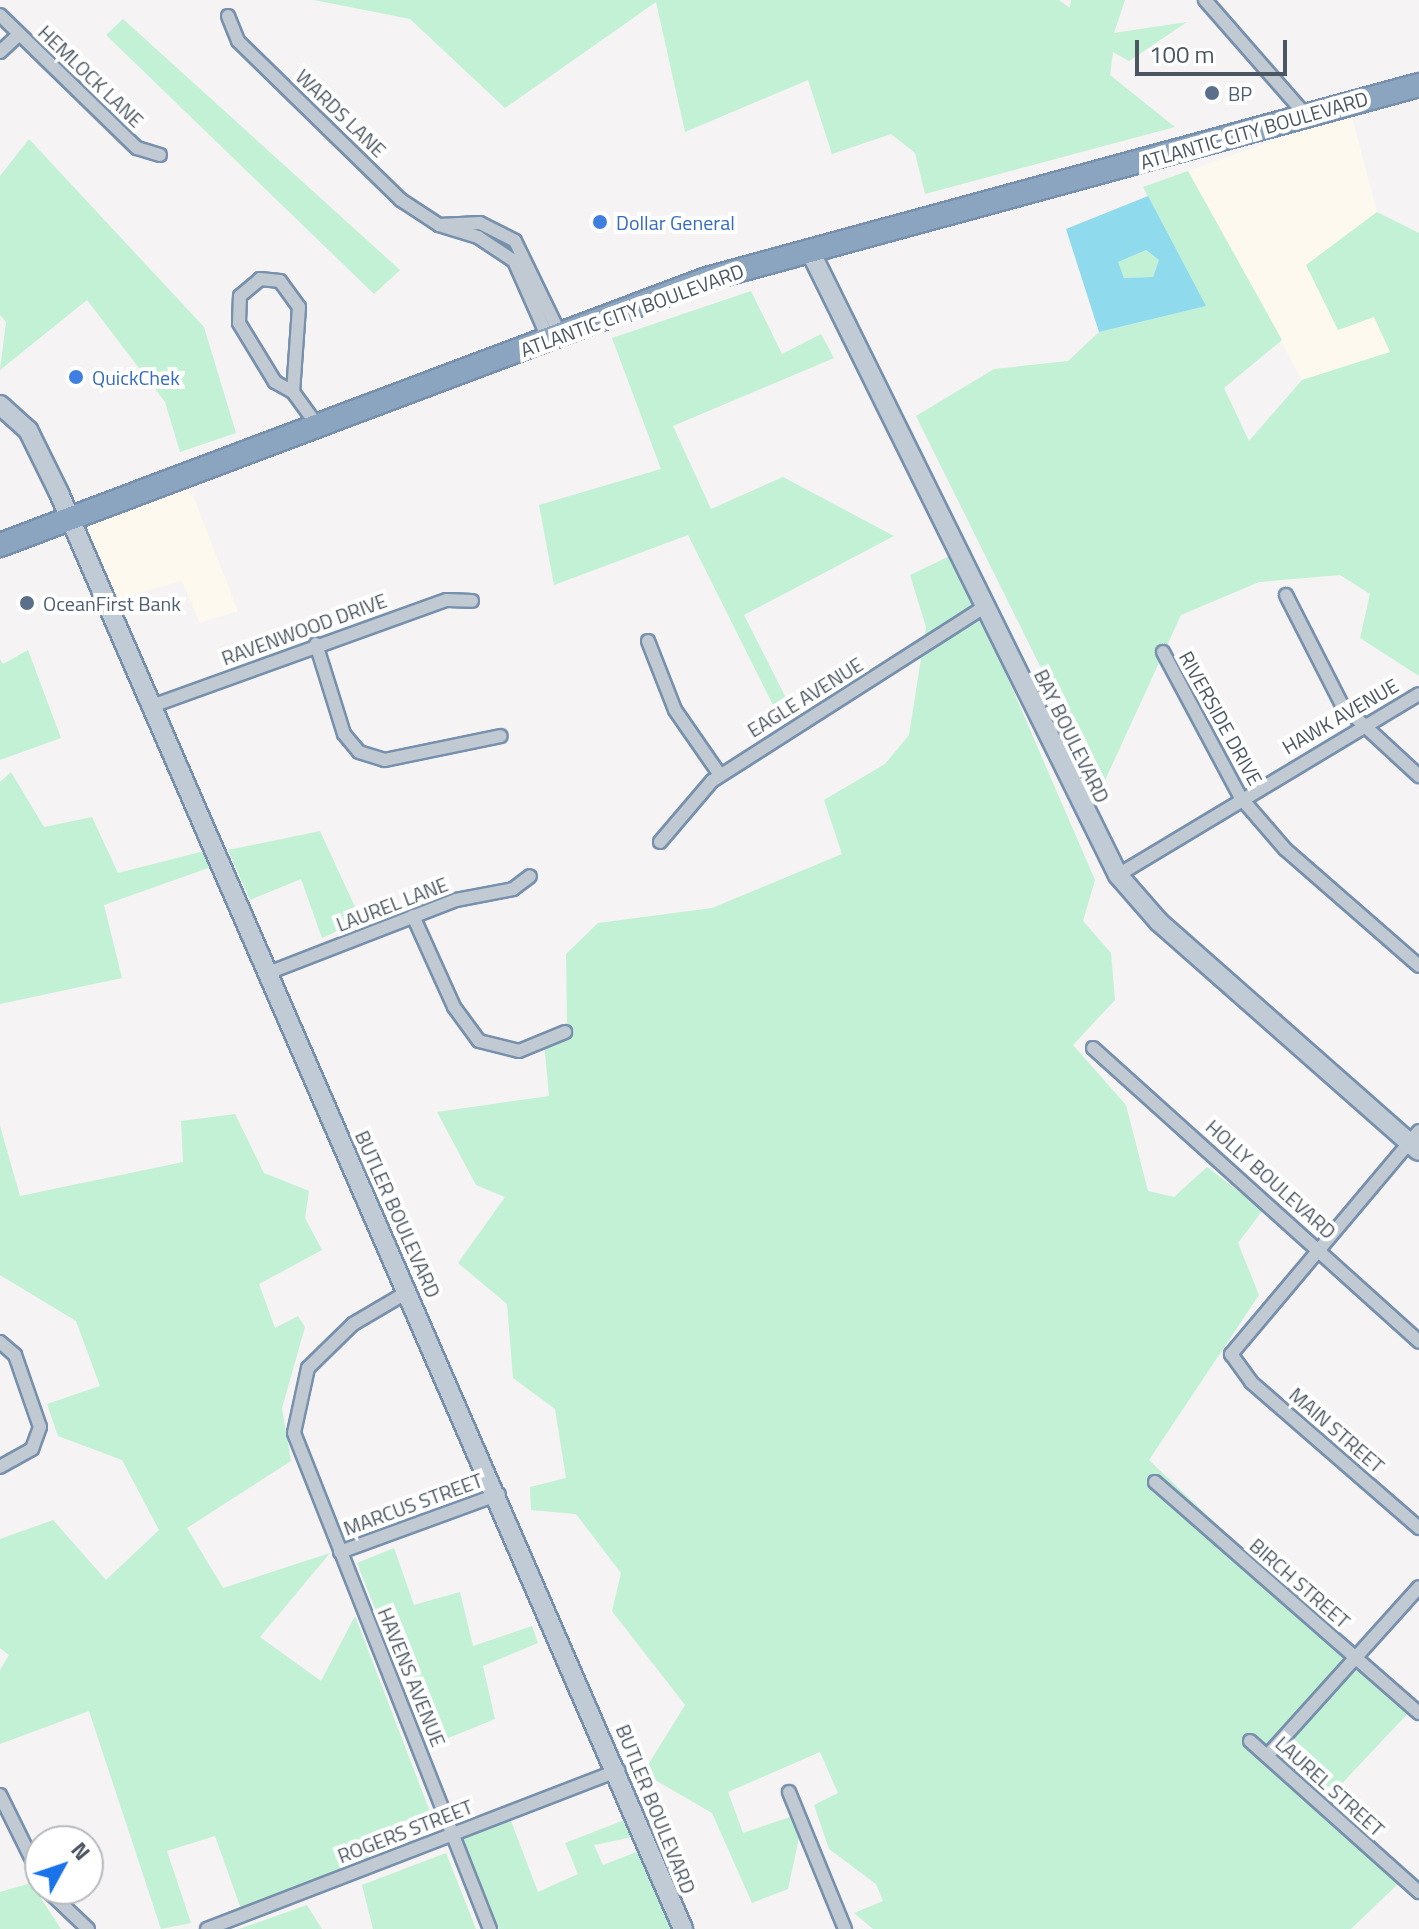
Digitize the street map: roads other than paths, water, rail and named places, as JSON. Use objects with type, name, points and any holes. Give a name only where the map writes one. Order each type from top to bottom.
[{"type":"highway","name":"ATLANTIC CITY BOULEVARD","points":[[0,545],[320,429],[707,279],[1304,113],[1419,85]]},
{"type":"street","points":[[1205,0],[1304,113]]},
{"type":"street","name":"HEMLOCK LANE","points":[[0,15],[137,148],[160,155]]},
{"type":"street","name":"WARDS LANE","points":[[228,16],[238,41],[401,200],[439,225],[478,237],[514,261],[555,338]]},
{"type":"street","points":[[0,52],[19,34]]},
{"type":"street","name":"BAY BOULEVARD","points":[[809,249],[866,376],[987,605],[1118,875],[1159,922],[1416,1142]]},
{"type":"street","points":[[293,392],[299,307],[280,281],[260,279],[240,296],[239,323],[275,382],[293,392],[320,429]]},
{"type":"street","name":"BUTLER BOULEVARD","points":[[0,405],[33,439],[70,518],[499,1494],[683,1929]]},
{"type":"street","points":[[1286,595],[1358,726],[1419,776]]},
{"type":"street","name":"RAVENWOOD DRIVE","points":[[152,706],[316,644],[447,600],[472,601]]},
{"type":"street","name":"EAGLE AVENUE","points":[[660,842],[720,775],[987,605]]},
{"type":"street","points":[[648,641],[675,710],[720,775]]},
{"type":"street","points":[[316,644],[344,734],[359,752],[385,760],[501,736]]},
{"type":"street","name":"RIVERSIDE DRIVE","points":[[1163,652],[1241,798],[1285,849],[1419,966]]},
{"type":"street","name":"HAWK AVENUE","points":[[1118,875],[1358,726],[1419,694]]},
{"type":"street","name":"LAUREL LANE","points":[[268,973],[413,916],[513,889],[530,876]]},
{"type":"street","points":[[413,916],[454,1007],[479,1041],[519,1051],[565,1032]]},
{"type":"street","name":"HOLLY BOULEVARD","points":[[1093,1048],[1318,1247],[1419,1342]]},
{"type":"street","points":[[1318,1247],[1416,1142]]},
{"type":"street","name":"MAIN STREET","points":[[1318,1247],[1246,1331],[1232,1359],[1419,1528]]},
{"type":"street","name":"HAVENS AVENUE","points":[[409,1291],[353,1324],[308,1368],[296,1441],[490,1929]]},
{"type":"street","points":[[0,1342],[15,1355],[40,1427],[32,1449],[0,1467]]},
{"type":"street","name":"BIRCH STREET","points":[[1155,1482],[1419,1713]]},
{"type":"street","name":"MARCUS STREET","points":[[340,1552],[499,1494]]},
{"type":"street","points":[[1267,1756],[1419,1587]]},
{"type":"street","name":"LAUREL STREET","points":[[1250,1741],[1419,1892]]},
{"type":"street","name":"ROGERS STREET","points":[[207,1929],[618,1770]]},
{"type":"street","points":[[789,1792],[845,1929]]},
{"type":"street","points":[[0,1795],[24,1844]]},
{"type":"street","points":[[63,1905],[88,1929]]},
{"type":"water","points":[[1148,196],[1206,306],[1099,332],[1066,229]],"holes":[[[1146,250],[1159,260],[1153,277],[1124,278],[1118,262]]]},
{"type":"place","name":"BP","points":[[1212,93]]},
{"type":"place","name":"Dollar General","points":[[600,222]]},
{"type":"place","name":"QuickChek","points":[[76,377]]},
{"type":"place","name":"OceanFirst Bank","points":[[27,603]]}]
